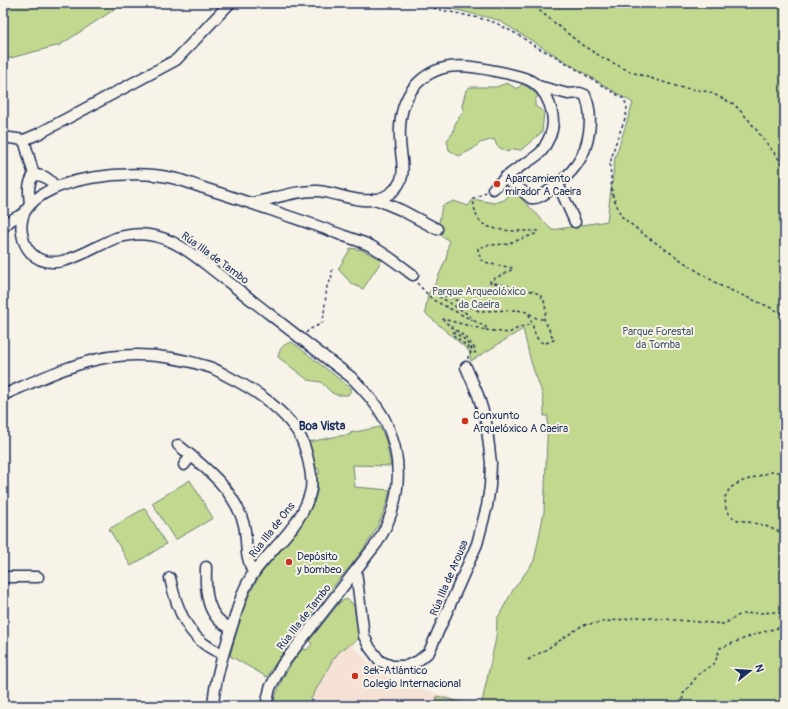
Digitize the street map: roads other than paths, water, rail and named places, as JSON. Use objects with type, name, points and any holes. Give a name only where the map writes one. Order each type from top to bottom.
[{"type":"street","points":[[3,136],[24,140],[38,134],[176,60],[230,3]]},
{"type":"street","points":[[252,203],[301,192],[318,191],[359,200],[375,200],[388,195],[396,188],[402,178],[403,165],[400,132],[402,112],[406,100],[413,88],[431,73],[445,68],[458,66],[474,66],[514,75],[529,80],[538,86],[568,94],[580,93],[585,95],[589,105],[590,123],[587,142],[577,164],[558,184],[540,197],[531,198],[505,178]]},
{"type":"street","points":[[493,189],[505,178],[541,152],[546,144],[552,130],[552,114],[547,99],[538,86]]},
{"type":"street","points":[[24,140],[34,175],[29,186],[30,204]]},
{"type":"street","points":[[3,227],[11,220],[23,214],[37,197],[56,187],[84,180],[128,174],[171,178],[252,203],[371,246],[391,258],[413,275]]},
{"type":"street","points":[[34,175],[42,175],[48,178],[56,187]]},
{"type":"street","points":[[558,184],[575,222]]},
{"type":"street","points":[[375,200],[401,210],[436,229]]},
{"type":"street","name":"Rúa Illa de Tambo","points":[[23,214],[21,229],[22,238],[31,253],[38,259],[49,262],[66,261],[117,238],[133,234],[149,234],[169,240],[185,249],[351,378],[368,395],[385,419],[393,438],[399,474],[397,495],[392,514],[384,532],[356,571],[282,664],[270,688],[266,706]]},
{"type":"street","name":"Rúa Illa de Ons","points":[[3,396],[63,369],[86,362],[110,357],[138,355],[179,359],[211,368],[241,383],[268,401],[287,419],[299,435],[307,452],[311,471],[311,488],[306,506],[298,519],[253,574],[244,589],[223,654],[214,690],[213,706]]},
{"type":"street","name":"Rúa Illa de Arousa","points":[[356,571],[364,636],[370,648],[380,660],[392,666],[406,666],[429,652],[477,544],[488,499],[491,462],[486,421],[478,395],[466,367]]},
{"type":"street","points":[[178,445],[219,481],[231,496],[244,524],[248,554],[253,574]]},
{"type":"street","points":[[184,465],[191,456]]},
{"type":"street","points":[[206,566],[206,596],[209,605],[219,620],[225,626],[231,628]]},
{"type":"street","points":[[3,577],[38,577]]},
{"type":"street","points":[[170,578],[172,589],[183,617],[192,631],[200,641],[223,654]]},
{"type":"place","name":"Aparcamiento mirador A Caeira","points":[[497,184]]},
{"type":"place","name":"Conxunto Arquelóxico A Caeira","points":[[465,421]]},
{"type":"place","name":"Depósito y bombeo","points":[[289,562]]},
{"type":"place","name":"Sek-Atlántico Colegio Internacional","points":[[355,676]]},
{"type":"district","name":"Boa Vista","points":[[322,426]]},
{"type":"park label","name":"Parque Arqueolóxico da Caeira","points":[[479,297]]},
{"type":"park label","name":"Parque Forestal da Tomba","points":[[658,337]]}]
